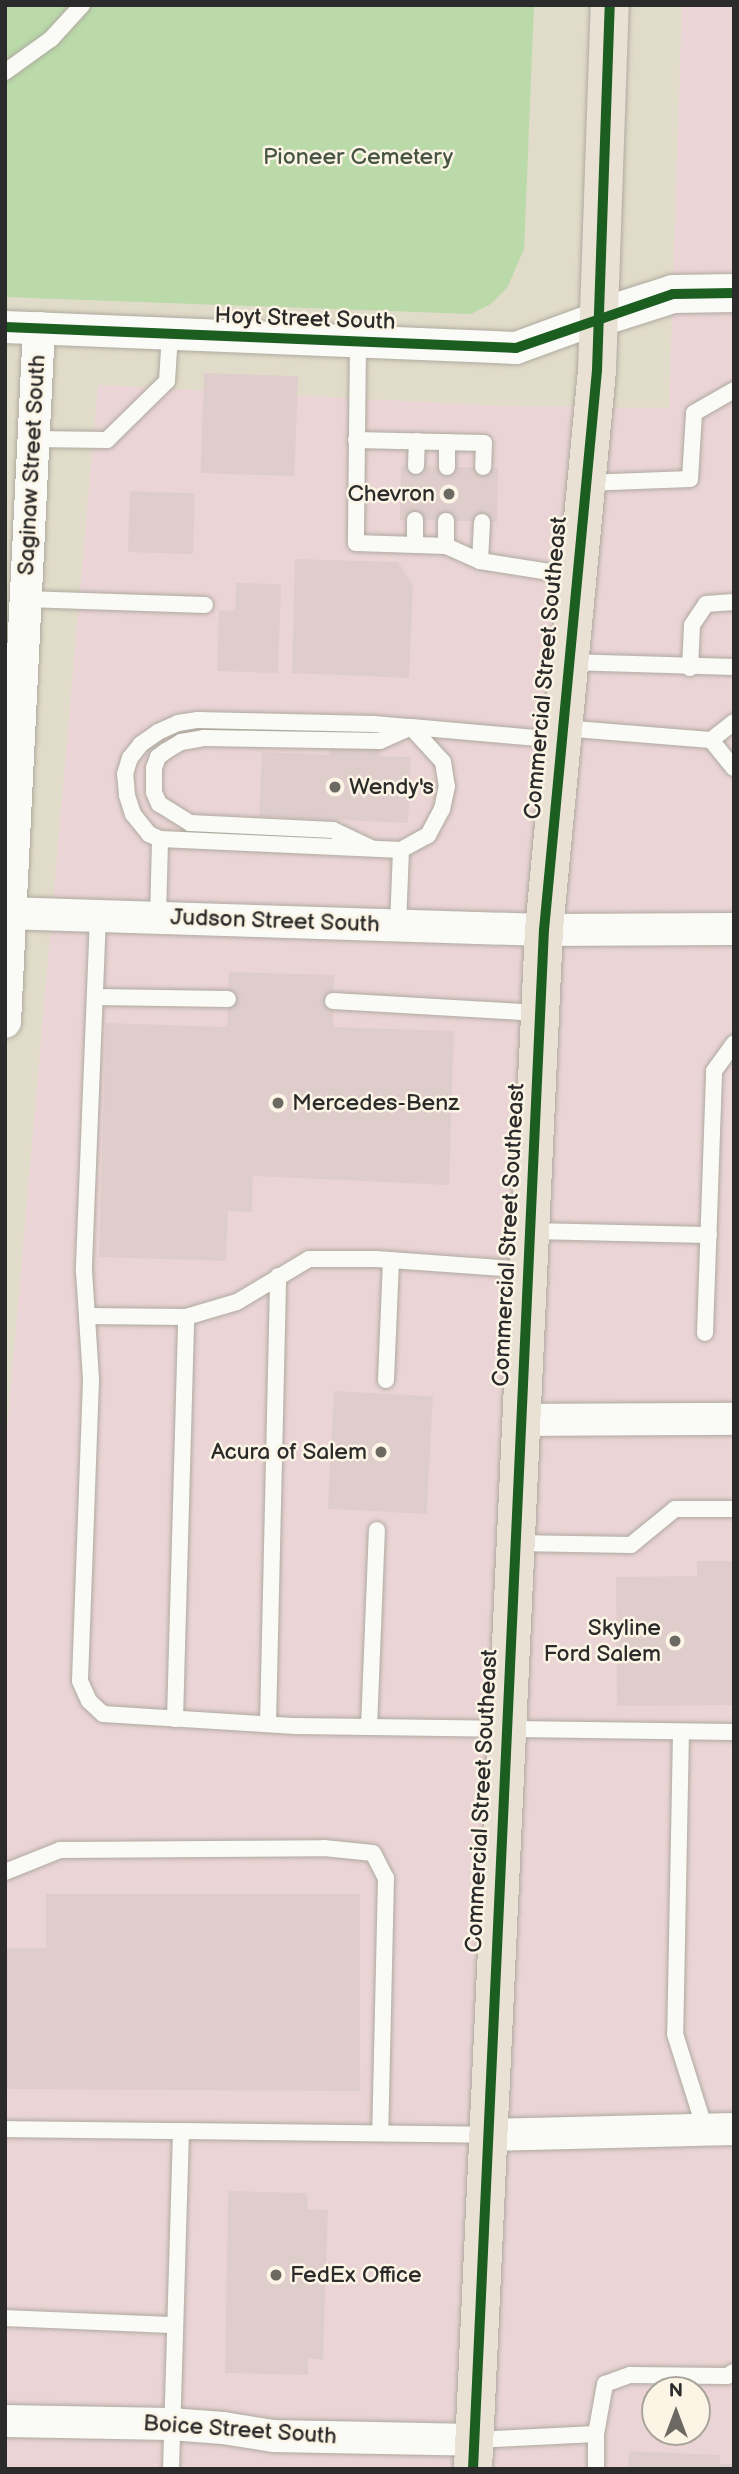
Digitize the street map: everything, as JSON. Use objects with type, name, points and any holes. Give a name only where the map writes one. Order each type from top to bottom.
[{"type":"main road","name":"Commercial Street Southeast","points":[[474,2455],[544,930],[575,576],[597,370],[610,5]]},
{"type":"street","points":[[598,318],[673,294],[734,293]]},
{"type":"street","name":"Hoyt Street South","points":[[5,327],[516,348],[598,318]]},
{"type":"street","name":"Saginaw Street South","points":[[5,1022],[7,913],[39,328]]},
{"type":"street","name":"Judson Street South","points":[[7,913],[544,930],[734,929]]},
{"type":"street","points":[[521,1420],[734,1419]]},
{"type":"street","points":[[487,2135],[719,2129]]},
{"type":"street","name":"Boice Street South","points":[[5,2421],[170,2424],[474,2455]]},
{"type":"lane","points":[[5,72],[51,39],[82,5]]},
{"type":"lane","points":[[33,439],[107,440],[167,380],[170,334]]},
{"type":"lane","points":[[358,342],[356,543],[446,546],[481,561],[575,576]]},
{"type":"lane","points":[[585,483],[690,479],[694,413],[734,390]]},
{"type":"lane","points":[[356,440],[484,443],[483,467]]},
{"type":"lane","points":[[416,466],[417,441]]},
{"type":"lane","points":[[447,442],[447,467]]},
{"type":"lane","points":[[415,520],[415,545]]},
{"type":"lane","points":[[446,521],[446,546]]},
{"type":"lane","points":[[481,561],[482,522]]},
{"type":"lane","points":[[25,599],[205,605]]},
{"type":"lane","points":[[690,668],[692,625],[706,604],[734,602]]},
{"type":"lane","points":[[568,662],[690,668],[734,667]]},
{"type":"lane","points":[[411,727],[443,762],[447,786],[442,809],[428,835],[401,850],[160,839],[149,834],[133,814],[127,795],[125,774],[130,758],[141,744],[178,723],[222,719],[411,727],[561,734],[711,740],[734,722]]},
{"type":"lane","points":[[371,848],[332,830],[190,823],[159,804],[154,792],[154,768],[166,751],[181,742],[204,738],[380,741],[411,727]]},
{"type":"lane","points":[[711,740],[734,768]]},
{"type":"lane","points":[[158,918],[160,839]]},
{"type":"lane","points":[[398,925],[401,850]]},
{"type":"lane","points":[[98,916],[97,997],[84,1271],[91,1380],[80,1681],[89,1702],[103,1714],[268,1724],[734,1732]]},
{"type":"lane","points":[[97,997],[228,999]]},
{"type":"lane","points":[[333,1001],[540,1013]]},
{"type":"lane","points":[[705,1333],[714,1071],[734,1043]]},
{"type":"lane","points":[[530,1231],[709,1235]]},
{"type":"lane","points":[[87,1316],[186,1317],[237,1302],[309,1259],[391,1260],[528,1270]]},
{"type":"lane","points":[[386,1380],[391,1260]]},
{"type":"lane","points":[[268,1724],[278,1276]]},
{"type":"lane","points":[[175,1719],[186,1317]]},
{"type":"lane","points":[[515,1543],[631,1545],[675,1509],[734,1509]]},
{"type":"lane","points":[[369,1727],[377,1530]]},
{"type":"lane","points":[[681,1731],[675,2034],[719,2129]]},
{"type":"lane","points":[[5,1872],[60,1850],[324,1848],[373,1853],[386,1878],[380,2133]]},
{"type":"lane","points":[[5,2129],[487,2135]]},
{"type":"lane","points":[[171,2469],[170,2424],[181,2131]]},
{"type":"lane","points":[[5,2318],[175,2325]]},
{"type":"lane","points":[[596,2469],[596,2434],[605,2384],[630,2375],[727,2376],[734,2372]]},
{"type":"lane","points":[[474,2455],[596,2434]]},
{"type":"shaded area","points":[[682,5],[734,5],[734,2469],[5,2469],[5,1454],[98,385],[499,406],[669,408]]},
{"type":"green space","name":"Pioneer Cemetery","points":[[5,5],[534,5],[524,249],[507,288],[491,304],[471,314],[5,297]]},
{"type":"building","points":[[204,373],[298,376],[294,476],[201,473]]},
{"type":"building","name":"Chevron","points":[[401,466],[498,468],[497,522],[400,520]]},
{"type":"building","points":[[130,491],[195,493],[193,554],[128,552]]},
{"type":"building","points":[[295,559],[398,562],[413,585],[409,678],[292,673]]},
{"type":"building","points":[[236,583],[281,584],[278,673],[217,671],[219,610],[235,611]]},
{"type":"building","name":"Wendy's","points":[[330,746],[381,749],[379,756],[411,757],[408,823],[259,816],[262,752],[329,755]]},
{"type":"building","name":"Mercedes-Benz","points":[[229,972],[334,975],[333,1027],[454,1031],[449,1185],[253,1176],[252,1212],[228,1211],[226,1261],[99,1257],[106,1023],[227,1027]]},
{"type":"building","name":"Acura of Salem","points":[[334,1391],[433,1396],[427,1514],[328,1509]]},
{"type":"building","name":"Skyline Ford Salem","points":[[697,1561],[734,1561],[734,1705],[617,1706],[616,1577],[697,1576]]},
{"type":"building","points":[[46,1894],[360,1894],[360,2091],[5,2089],[5,1948],[46,1948]]},
{"type":"building","name":"FedEx Office","points":[[228,2191],[307,2193],[308,2209],[328,2210],[323,2360],[308,2358],[308,2375],[225,2373]]},
{"type":"building","points":[[629,2451],[720,2455],[720,2464],[734,2464],[734,2469],[628,2469]]},
{"type":"cycle path","points":[[473,2469],[544,930],[597,370],[610,5]]},
{"type":"cycle path","points":[[5,327],[516,348],[673,294],[734,293]]},
{"type":"place","name":"Chevron","points":[[449,494]]},
{"type":"place","name":"Wendy's","points":[[335,787]]},
{"type":"place","name":"Mercedes-Benz","points":[[278,1103]]},
{"type":"place","name":"Acura of Salem","points":[[381,1452]]},
{"type":"place","name":"Skyline Ford Salem","points":[[675,1641]]},
{"type":"place","name":"FedEx Office","points":[[276,2275]]}]
